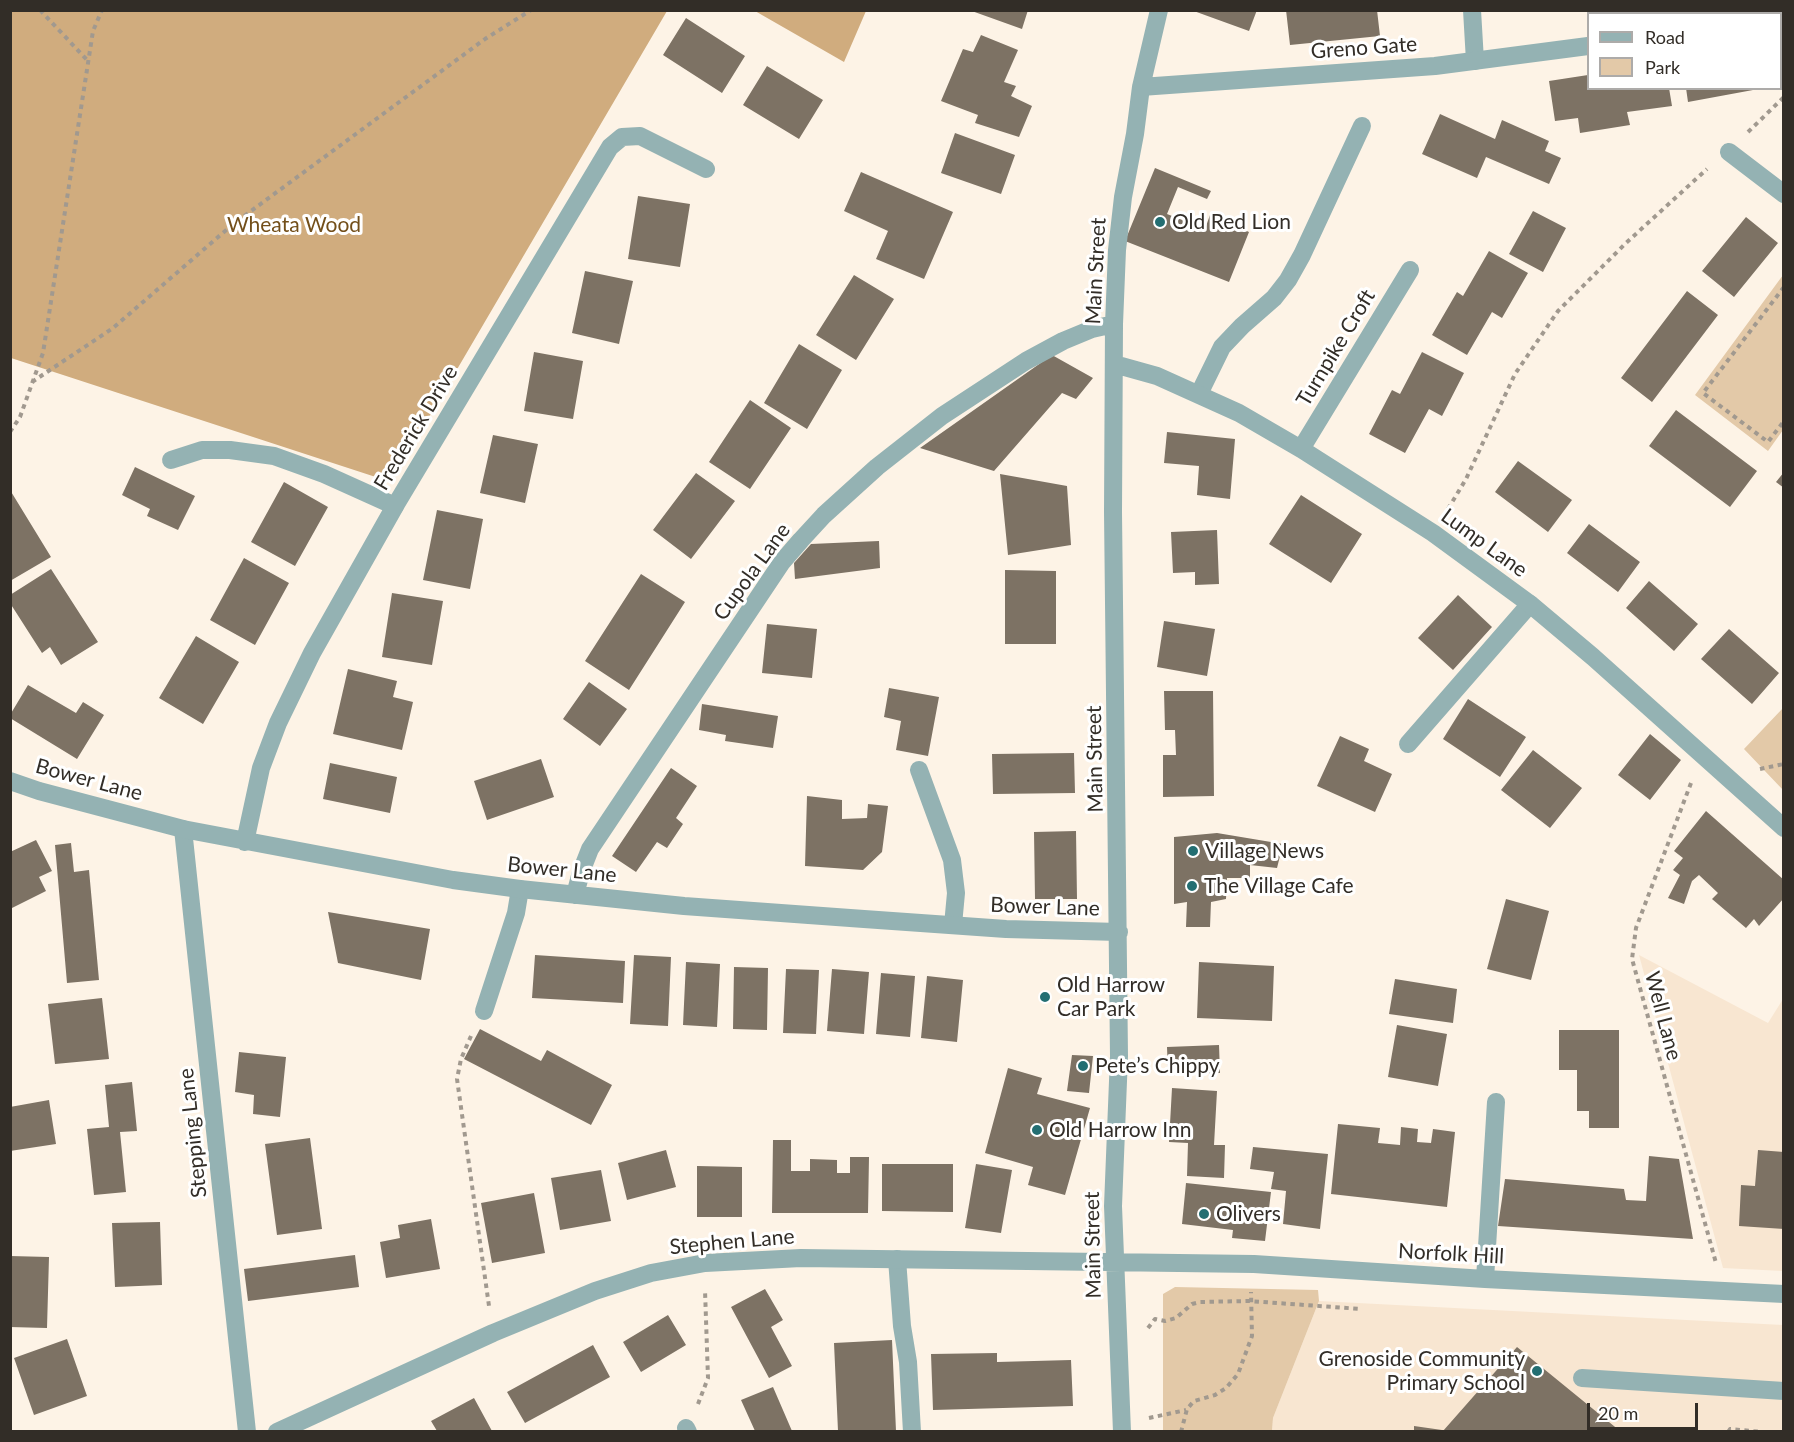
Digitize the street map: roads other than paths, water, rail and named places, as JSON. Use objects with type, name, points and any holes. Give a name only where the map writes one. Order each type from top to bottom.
[{"type":"street","name":"Main Street","points":[[1122,1428],[1113,1206],[1119,1056],[1113,512],[1114,324],[1117,250],[1123,197],[1141,87],[1159,10]]},
{"type":"street","points":[[1472,10],[1475,61]]},
{"type":"street","name":"Greno Gate","points":[[1141,87],[1475,61],[1587,46]]},
{"type":"street","points":[[1199,394],[1222,347],[1274,298],[1288,280],[1362,126]]},
{"type":"street","name":"Frederick Drive","points":[[245,842],[261,768],[278,723],[312,653],[395,506],[610,147],[622,137],[640,136],[706,169]]},
{"type":"street","points":[[1729,152],[1784,194]]},
{"type":"street","name":"Turnpike Croft","points":[[1301,449],[1410,270]]},
{"type":"street","name":"Cupola Lane","points":[[576,895],[581,872],[590,849],[782,562],[824,514],[877,467],[942,416],[1026,361],[1063,341],[1114,324]]},
{"type":"street","name":"Lump Lane","points":[[1114,364],[1157,376],[1239,413],[1301,449],[1433,533],[1530,604],[1784,828]]},
{"type":"street","points":[[171,460],[202,450],[230,450],[274,456],[324,474],[395,506]]},
{"type":"street","points":[[1408,744],[1530,604]]},
{"type":"street","points":[[919,770],[952,860],[956,893],[953,925]]},
{"type":"street","name":"Bower Lane","points":[[10,781],[39,791],[183,829],[453,880],[684,906],[1006,929],[1119,932]]},
{"type":"street","name":"Stepping Lane","points":[[183,829],[247,1431]]},
{"type":"street","points":[[484,1011],[514,922],[520,889]]},
{"type":"street","points":[[1485,1279],[1496,1102]]},
{"type":"street","name":"Stephen Lane","points":[[286,1430],[492,1333],[595,1291],[651,1273],[705,1263],[801,1258],[1115,1263]]},
{"type":"street","points":[[897,1259],[902,1326],[908,1362],[912,1431]]},
{"type":"street","name":"Norfolk Hill","points":[[1115,1263],[1254,1264],[1485,1279],[1784,1294]]},
{"type":"street","points":[[1582,1378],[1784,1391]]},
{"type":"place","name":"Old Red Lion","points":[[1160,222]]},
{"type":"place","name":"Village News","points":[[1193,851]]},
{"type":"place","name":"The Village Cafe","points":[[1192,886]]},
{"type":"place","name":"Old Harrow Car Park","points":[[1045,997]]},
{"type":"place","name":"Pete’s Chippy","points":[[1083,1066]]},
{"type":"place","name":"Old Harrow Inn","points":[[1037,1130]]},
{"type":"place","name":"Olivers","points":[[1204,1214]]},
{"type":"place","name":"Grenoside Community Primary School","points":[[1537,1371]]},
{"type":"park label","name":"Wheata Wood","points":[[294,225]]}]
